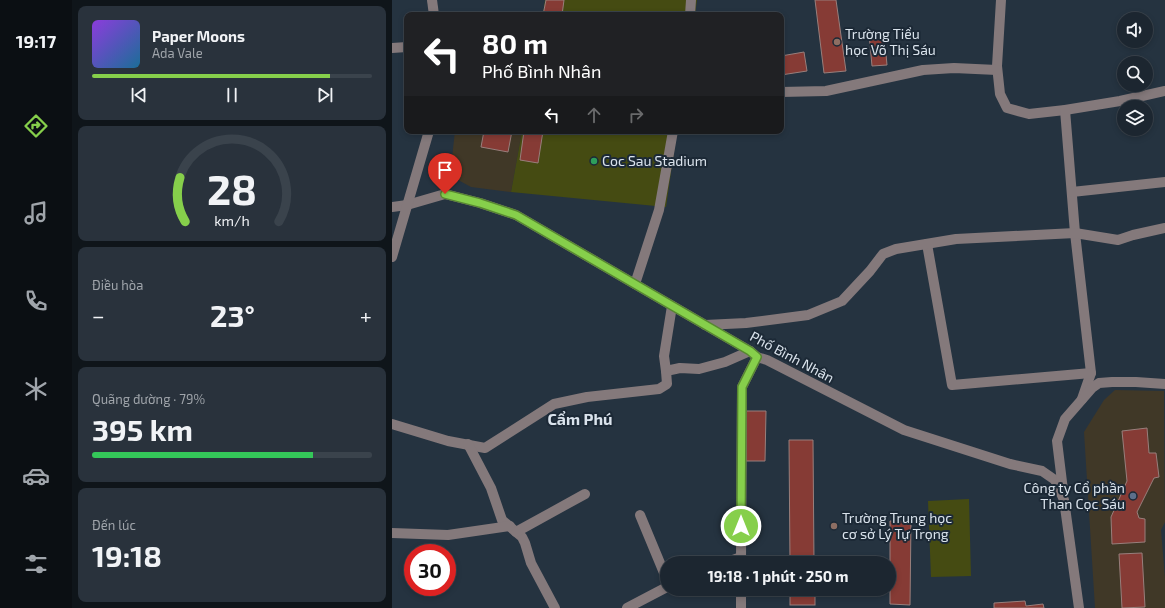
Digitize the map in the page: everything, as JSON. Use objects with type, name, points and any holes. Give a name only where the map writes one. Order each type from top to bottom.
[{"type":"street","points":[[432,0],[434,12]]},
{"type":"street","points":[[690,12],[692,0]]},
{"type":"street","points":[[1002,0],[997,70],[1000,94],[1007,108],[1029,114],[1120,101],[1165,91]]},
{"type":"street","points":[[392,48],[404,47]]},
{"type":"street","points":[[784,92],[826,91],[923,70],[954,68],[997,70]]},
{"type":"street","points":[[1065,110],[1075,234],[1091,374],[1082,399]]},
{"type":"street","points":[[392,257],[427,134]]},
{"type":"street","points":[[635,284],[660,210],[673,134]]},
{"type":"street","points":[[1072,192],[1165,182]]},
{"type":"street","name":"Phố Bình Nhân","points":[[392,207],[445,194],[480,203],[516,215],[754,354],[904,430],[1010,464],[1042,471],[1056,480],[1064,500],[1079,608]]},
{"type":"street","points":[[705,325],[746,323],[808,315],[842,301],[870,271],[883,254],[896,249],[956,239],[1075,234],[1118,240],[1165,228]]},
{"type":"street","points":[[927,244],[952,384],[1091,374]]},
{"type":"street","points":[[392,424],[448,440],[485,448],[554,404],[587,397],[659,389],[667,384],[664,356],[672,306]]},
{"type":"street","points":[[666,371],[680,368],[699,369],[754,354]]},
{"type":"street","points":[[741,556],[742,387],[754,354]]},
{"type":"street","points":[[1064,500],[1057,442],[1065,419],[1082,399],[1099,383],[1128,382],[1165,384]]},
{"type":"street","points":[[468,444],[491,488],[502,520],[522,537],[526,543],[531,563],[555,608]]},
{"type":"street","points":[[392,533],[448,535],[513,529],[585,494]]},
{"type":"street","points":[[640,515],[660,563]]},
{"type":"street","points":[[627,608],[660,591]]},
{"type":"street","points":[[741,596],[741,608]]},
{"type":"shaded area","points":[[455,134],[521,134],[511,192],[471,187],[460,181],[453,175],[452,158]]},
{"type":"shaded area","points":[[1115,390],[1164,391],[1165,522],[1161,530],[1165,578],[1165,608],[1095,608],[1084,432],[1104,400]]},
{"type":"green space","points":[[545,0],[697,0],[695,12],[543,12]]},
{"type":"green space","name":"Coc Sau Stadium","points":[[521,134],[677,134],[666,207],[511,192]]},
{"type":"green space","points":[[969,499],[971,576],[931,577],[928,501]]},
{"type":"building","points":[[546,0],[564,0],[562,12],[544,12]]},
{"type":"building","points":[[815,0],[836,0],[846,71],[824,73]]},
{"type":"building","points":[[884,32],[887,65],[872,66],[869,34]]},
{"type":"building","points":[[804,52],[807,71],[784,75],[784,55]]},
{"type":"building","points":[[483,134],[511,134],[508,152],[481,147]]},
{"type":"building","points":[[524,134],[543,134],[538,163],[520,160]]},
{"type":"building","points":[[746,411],[766,411],[765,461],[746,461]]},
{"type":"building","name":"Công ty Cổ phần Than Cọc Sáu","points":[[1147,428],[1149,453],[1156,453],[1159,477],[1154,478],[1137,512],[1139,518],[1145,519],[1145,542],[1112,544],[1111,517],[1127,481],[1122,431]]},
{"type":"building","points":[[789,440],[813,440],[814,556],[790,556]]},
{"type":"building","points":[[890,521],[911,521],[910,605],[890,604],[890,596],[896,596],[896,556],[890,556]]},
{"type":"building","points":[[1142,553],[1145,607],[1122,608],[1119,554]]},
{"type":"building","points":[[790,596],[815,596],[815,605],[790,605]]},
{"type":"building","points":[[1025,601],[1026,606],[1043,604],[1044,608],[994,608],[994,603]]},
{"type":"place","name":"Trường Tiểu học Võ Thị Sáu","points":[[837,42]]},
{"type":"place","name":"Coc Sau Stadium","points":[[594,161]]},
{"type":"place","name":"Công ty Cổ phần Than Cọc Sáu","points":[[1133,496]]},
{"type":"place","name":"Trường Trung học cơ sở Lý Tự Trọng","points":[[834,526]]},
{"type":"district","name":"Cẩm Phú","points":[[580,419]]},
{"type":"route","points":[[445,194],[480,203],[516,215],[750,351],[757,357],[742,387],[741,526]]}]
